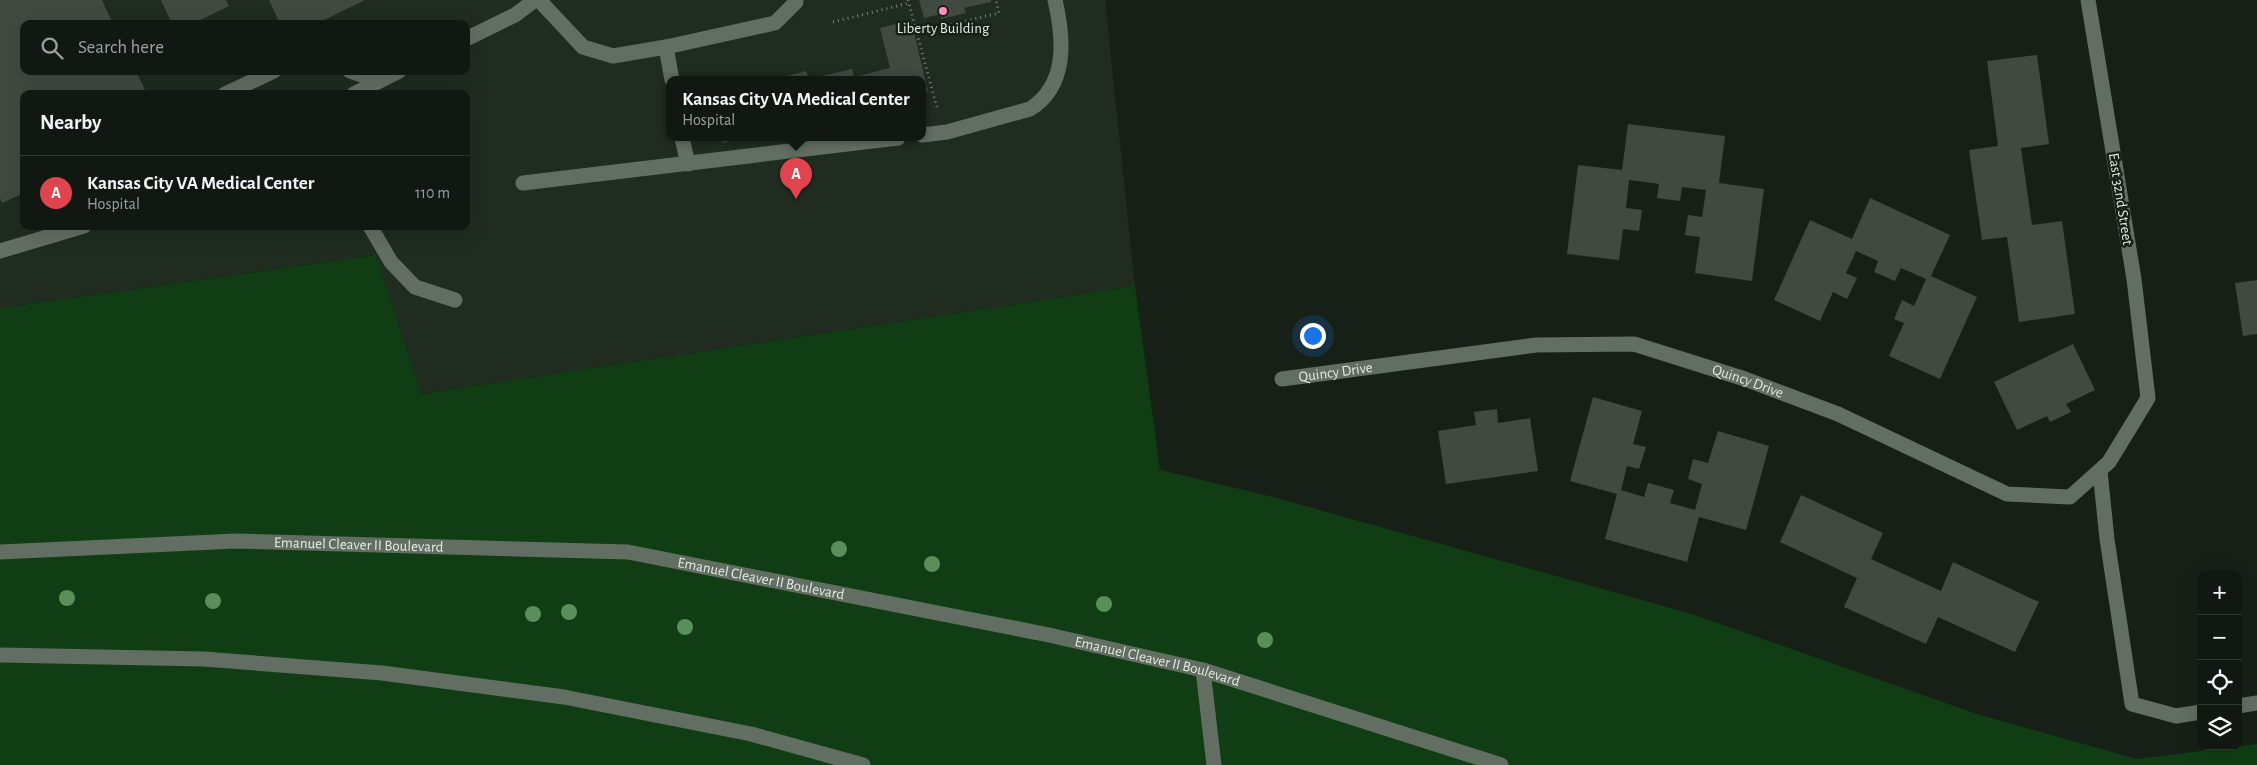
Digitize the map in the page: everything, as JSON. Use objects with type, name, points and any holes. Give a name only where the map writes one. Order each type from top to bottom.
[{"type":"main road","points":[[470,37],[515,15],[537,0],[583,47],[613,56],[666,47],[775,23],[796,2]]},
{"type":"main road","points":[[926,134],[946,132],[1030,109],[1042,102],[1062,58],[1062,30],[1055,0]]},
{"type":"main road","name":"East 32nd Street","points":[[2088,0],[2134,279],[2148,398]]},
{"type":"main road","points":[[666,47],[671,76]]},
{"type":"main road","points":[[234,90],[265,75]]},
{"type":"main road","points":[[360,75],[378,82]]},
{"type":"main road","points":[[362,90],[391,75]]},
{"type":"main road","points":[[683,141],[688,164]]},
{"type":"main road","points":[[523,183],[874,141]]},
{"type":"main road","points":[[0,251],[71,230]]},
{"type":"main road","points":[[372,230],[390,262],[415,286],[455,300]]},
{"type":"main road","name":"Quincy Drive","points":[[1282,379],[1536,345],[1634,344],[1745,379],[1838,414],[2007,494],[2070,497],[2109,462],[2148,398]]},
{"type":"main road","points":[[2100,471],[2107,539],[2132,704],[2176,716],[2197,713]]},
{"type":"main road","name":"Emanuel Cleaver II Boulevard","points":[[0,552],[236,541],[628,552],[1049,635],[1203,670],[1501,765]]},
{"type":"main road","points":[[0,654],[204,659],[382,673],[574,699],[751,734],[863,765]]},
{"type":"main road","points":[[1203,670],[1214,765]]},
{"type":"main road","points":[[2242,705],[2257,703]]},
{"type":"path","points":[[917,34],[999,14],[996,0]]},
{"type":"path","points":[[834,22],[909,1],[937,109]]},
{"type":"shaded area","points":[[0,0],[1105,0],[1135,286],[420,394],[375,255],[0,308]]},
{"type":"green space","points":[[376,255],[421,394],[1135,286],[1160,470],[1273,497],[1692,614],[1977,714],[2137,759],[2209,750],[2242,750],[2242,746],[2257,744],[2257,765],[0,765],[0,308]]},
{"type":"building","points":[[0,0],[102,0],[111,20],[20,20],[20,75],[138,75],[145,90],[20,90],[20,195],[2,203],[0,198]]},
{"type":"building","points":[[161,0],[226,0],[229,6],[200,20],[170,20]]},
{"type":"building","points":[[269,0],[365,0],[324,20],[278,20]]},
{"type":"building","name":"Liberty Building","points":[[919,0],[991,0],[991,2],[964,8],[966,13],[941,19],[941,14],[924,18]]},
{"type":"building","points":[[911,20],[924,76],[858,76],[890,68],[880,28]]},
{"type":"building","points":[[2037,55],[2049,144],[2021,148],[2032,225],[2062,221],[2075,314],[2019,322],[2007,237],[1982,240],[1969,150],[1998,146],[1987,61]]},
{"type":"building","points":[[852,69],[854,76],[822,76]]},
{"type":"building","points":[[806,71],[808,76],[787,76]]},
{"type":"building","points":[[1628,124],[1725,136],[1719,183],[1764,189],[1752,281],[1695,273],[1700,237],[1685,235],[1688,215],[1702,217],[1706,190],[1682,187],[1680,201],[1657,198],[1659,184],[1629,180],[1626,208],[1642,210],[1639,231],[1623,229],[1619,260],[1567,254],[1578,165],[1622,170]]},
{"type":"building","points":[[1870,198],[1950,235],[1931,276],[1977,297],[1940,379],[1889,356],[1904,323],[1894,319],[1902,300],[1914,306],[1926,279],[1901,268],[1895,281],[1874,272],[1878,261],[1856,251],[1846,273],[1857,278],[1847,299],[1833,292],[1820,321],[1774,300],[1810,220],[1852,239]]},
{"type":"building","points":[[2257,280],[2257,334],[2243,336],[2235,283]]},
{"type":"building","points":[[2073,344],[2095,390],[2066,404],[2071,412],[2050,422],[2047,416],[2017,430],[1994,382]]},
{"type":"building","points":[[1593,397],[1642,411],[1633,444],[1646,447],[1639,469],[1627,466],[1621,490],[1644,497],[1648,483],[1674,490],[1670,503],[1695,510],[1702,484],[1688,479],[1693,459],[1708,463],[1718,431],[1769,446],[1746,530],[1699,517],[1687,562],[1605,539],[1617,494],[1570,481]]},
{"type":"building","points":[[1497,409],[1498,423],[1530,418],[1538,471],[1446,484],[1438,431],[1476,425],[1474,412]]},
{"type":"building","points":[[1801,495],[1883,533],[1871,559],[1941,591],[1953,562],[2039,602],[2015,652],[1938,617],[1926,644],[1844,607],[1857,578],[1780,542]]},
{"type":"place","name":"Liberty Building","points":[[943,11]]},
{"type":"place","name":"Kansas City VA Medical Center","points":[[796,199]]}]
